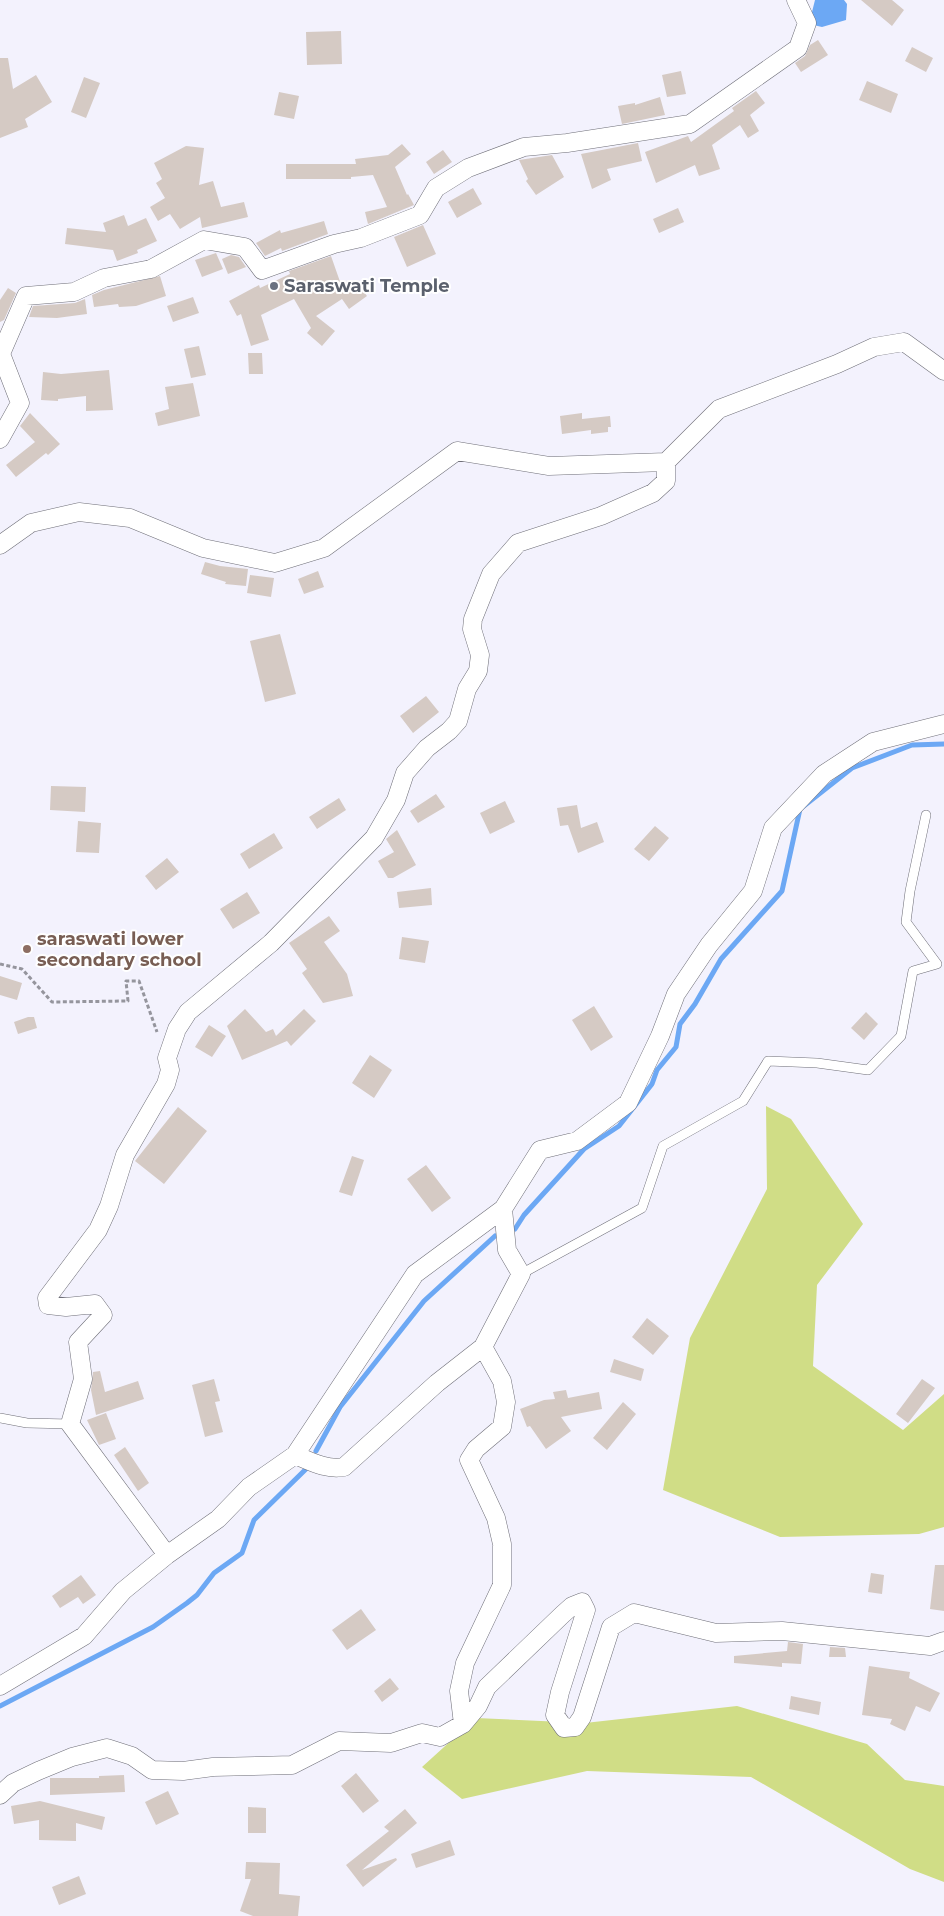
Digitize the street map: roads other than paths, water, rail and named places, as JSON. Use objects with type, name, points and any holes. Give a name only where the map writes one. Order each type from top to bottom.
[{"type":"street","points":[[0,439],[20,403],[1,355],[26,296],[74,292],[104,278],[151,268],[204,240],[245,247],[262,270],[334,244],[361,238],[420,215],[436,188],[468,168],[524,147],[567,143],[621,133],[690,124],[798,48],[807,23],[796,0]]},
{"type":"street","points":[[0,545],[31,523],[79,512],[130,518],[203,548],[275,563],[324,548],[457,451],[549,466],[666,462],[719,410],[837,364],[874,347],[904,342],[944,371]]},
{"type":"street","points":[[167,1555],[70,1424],[83,1379],[78,1342],[103,1315],[95,1304],[56,1307],[48,1305],[47,1298],[98,1230],[109,1206],[125,1155],[166,1084],[170,1070],[167,1058],[177,1029],[188,1012],[271,943],[374,838],[396,800],[405,773],[427,748],[458,721],[467,689],[478,671],[480,654],[472,629],[473,619],[491,574],[518,543],[601,516],[653,493],[666,481],[666,462]]},
{"type":"street","points":[[0,1686],[84,1636],[123,1591],[167,1555],[218,1519],[249,1487],[295,1455],[415,1274],[503,1209],[540,1150],[577,1141],[628,1103],[660,1036],[676,994],[709,945],[753,891],[773,828],[824,774],[873,742],[944,724]]},
{"type":"street","points":[[295,1455],[332,1469],[344,1466],[437,1383],[483,1347],[521,1274],[507,1250],[503,1209]]},
{"type":"street","points":[[463,1724],[459,1691],[465,1664],[502,1585],[502,1544],[496,1518],[469,1460],[476,1449],[502,1427],[506,1402],[502,1381],[483,1347]]},
{"type":"street","points":[[0,1795],[13,1783],[38,1771],[72,1757],[107,1748],[132,1756],[152,1770],[183,1771],[212,1767],[292,1765],[339,1741],[390,1743],[422,1733],[440,1737],[463,1724],[478,1706],[487,1687],[563,1614],[572,1606],[582,1602],[586,1610],[560,1692],[555,1716],[564,1728],[575,1726],[582,1717],[611,1627],[634,1612],[716,1633],[782,1630],[930,1646],[944,1641]]},
{"type":"lane","points":[[521,1274],[642,1208],[663,1146],[743,1101],[768,1061],[817,1063],[868,1070],[901,1036],[913,971],[937,964],[906,922],[910,891],[926,815]]},
{"type":"lane","points":[[0,1418],[27,1423],[70,1424]]},
{"type":"water","points":[[815,0],[844,0],[847,4],[846,20],[822,27],[809,24]]},
{"type":"waterway","points":[[515,1229],[524,1215],[584,1149],[619,1126],[652,1084],[657,1070],[676,1047],[680,1024],[695,1004],[721,959],[782,891],[800,809],[852,768],[912,745],[944,744]]},
{"type":"waterway","points":[[316,1451],[340,1407],[424,1301],[495,1236]]},
{"type":"waterway","points":[[0,1706],[153,1627],[187,1603],[197,1595],[214,1573],[242,1553],[254,1520],[305,1470]]},
{"type":"place","name":"Saraswati Temple","points":[[274,286]]},
{"type":"place","name":"saraswati lower secondary school","points":[[27,949]]}]
